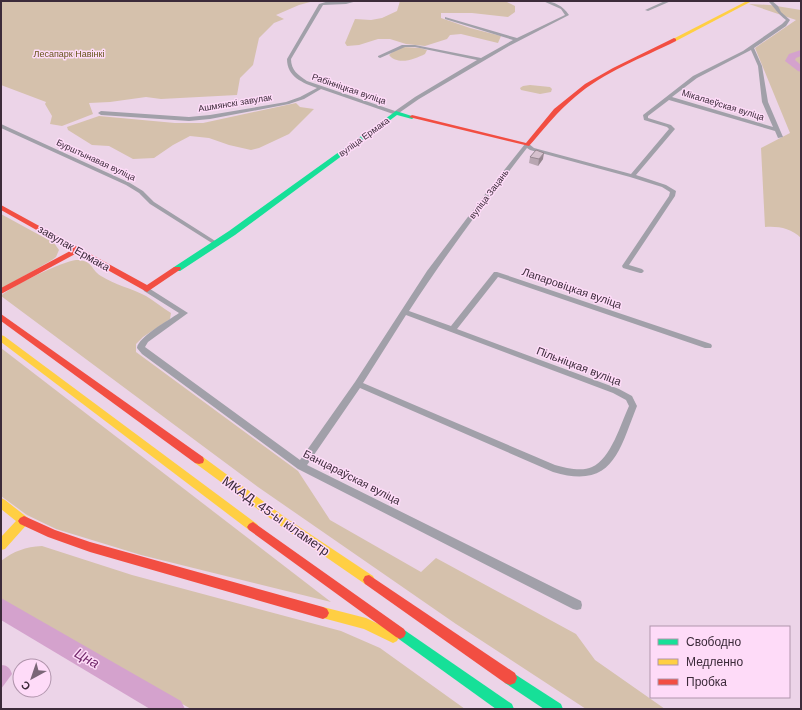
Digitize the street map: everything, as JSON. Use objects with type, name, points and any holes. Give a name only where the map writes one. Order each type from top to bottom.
[{"type":"main road","name":"вуліца Зацань","points":[[527,145],[552,114],[603,74],[662,47],[716,17],[750,1]]},
{"type":"main road","points":[[396,113],[527,145]]},
{"type":"main road","name":"вуліца Ермака","points":[[147,289],[217,244],[396,113]]},
{"type":"main road","name":"завулак Ермака","points":[[1,207],[147,289]]},
{"type":"main road","points":[[1,291],[77,250]]},
{"type":"main road","name":"МКАД, 45-ы кіламетр","points":[[1,317],[282,521],[556,709]]},
{"type":"main road","name":"МКАД, 45-ы кіламетр","points":[[1,338],[156,456],[425,652],[507,709]]},
{"type":"main road","points":[[1,503],[24,521],[52,534],[90,547],[307,609],[366,624],[425,652]]},
{"type":"main road","points":[[1,546],[24,521]]},
{"type":"street","name":"Рабінніцкая вуліца","points":[[355,1],[348,3],[325,2],[321,4],[289,59],[289,65],[297,77],[320,88],[396,113]]},
{"type":"street","name":"вуліца Ермака","points":[[396,113],[417,98],[482,60],[567,15],[562,8],[545,1]]},
{"type":"street","points":[[647,10],[669,1]]},
{"type":"street","points":[[669,98],[695,77],[752,47],[787,22],[787,18],[780,13],[777,6],[770,1]]},
{"type":"street","points":[[446,18],[518,40]]},
{"type":"street","points":[[380,57],[404,46],[416,46],[482,60]]},
{"type":"street","points":[[752,47],[760,66],[765,102],[780,137]]},
{"type":"street","name":"Ашмянскі завулак","points":[[101,113],[189,119],[210,117],[287,103],[302,98],[320,88]]},
{"type":"street","name":"Мікалаеўская вуліца","points":[[632,176],[672,129],[669,126],[644,117],[669,98],[776,130]]},
{"type":"street","name":"Бурштынавая вуліца","points":[[1,126],[128,184],[141,192],[157,207],[217,244]]},
{"type":"street","points":[[527,145],[532,149],[664,186],[673,192],[672,196],[625,266],[640,271]]},
{"type":"street","name":"вуліца Зацань","points":[[301,466],[358,384],[430,273],[491,190],[527,145]]},
{"type":"street","name":"Лапаровіцкая вуліца","points":[[453,329],[497,274],[708,346]]},
{"type":"street","name":"Банцараўская вуліца","points":[[147,289],[184,313],[145,340],[141,345],[141,348],[174,374],[301,466],[577,605]]},
{"type":"street","name":"Пільніцкая вуліца","points":[[358,384],[552,468],[569,473],[582,473],[595,470],[604,464],[610,456],[633,406],[629,398],[616,391],[405,312]]},
{"type":"green space","name":"Лесапарк Навінкі","points":[[1,1],[314,1],[299,5],[276,15],[284,19],[274,23],[259,38],[253,65],[240,78],[237,95],[161,99],[146,97],[110,102],[89,103],[93,114],[62,126],[50,124],[52,116],[45,104],[46,102],[1,85]]},
{"type":"green space","points":[[400,1],[505,1],[515,6],[515,12],[508,17],[472,13],[441,13],[441,18],[470,28],[501,36],[498,43],[461,34],[450,35],[447,39],[425,46],[406,44],[390,39],[378,39],[359,45],[347,46],[345,43],[355,19],[371,20],[382,18],[397,11]]},
{"type":"green space","points":[[749,4],[770,5],[801,10],[801,238],[784,228],[765,227],[761,148],[790,133],[755,48],[796,20]]},
{"type":"green space","points":[[403,47],[427,50],[425,54],[416,58],[402,61],[389,55],[395,50]]},
{"type":"green space","points":[[530,85],[550,87],[552,89],[551,92],[540,94],[521,90],[520,88]]},
{"type":"green space","points":[[296,103],[300,107],[314,109],[289,134],[259,148],[251,150],[229,145],[209,138],[190,136],[154,158],[133,159],[109,146],[92,145],[68,130],[67,127],[99,116],[175,123],[203,123]]},
{"type":"green space","points":[[1,214],[54,243],[59,250],[56,257],[52,260],[1,289]]},
{"type":"green space","points":[[82,260],[88,263],[101,276],[146,296],[171,313],[170,319],[143,337],[136,344],[136,352],[298,471],[330,520],[421,572],[436,558],[576,634],[595,660],[665,709],[586,709],[456,624],[258,487],[1,296],[14,287],[37,275],[69,261]]},
{"type":"green space","points":[[1,348],[331,602],[141,555],[56,529],[27,515],[1,496]]},
{"type":"green space","points":[[42,546],[132,575],[341,631],[380,648],[465,709],[191,709],[1,600],[1,561],[20,550]]},
{"type":"shaded area","points":[[1,665],[8,667],[12,674],[1,689]]},
{"type":"building","points":[[536,150],[544,153],[539,159],[530,157]]},
{"type":"waterway","name":"Цна","points":[[801,53],[792,56],[790,61],[801,69]]},
{"type":"waterway","name":"Цна","points":[[1,608],[173,709]]},
{"type":"traffic: fast","points":[[177,269],[232,233],[396,113],[412,117]]},
{"type":"traffic: fast","points":[[400,633],[507,709]]},
{"type":"traffic: fast","points":[[510,678],[556,709]]},
{"type":"traffic: slow","points":[[674,40],[750,1]]},
{"type":"traffic: slow","points":[[1,338],[253,527]]},
{"type":"traffic: slow","points":[[199,460],[282,521],[369,580]]},
{"type":"traffic: slow","points":[[1,503],[24,521],[1,545]]},
{"type":"traffic: slow","points":[[323,613],[366,624],[393,637]]},
{"type":"traffic: jam","points":[[412,117],[527,145],[556,110],[573,95],[615,69],[674,40]]},
{"type":"traffic: jam","points":[[1,207],[147,289],[177,269]]},
{"type":"traffic: jam","points":[[1,291],[77,250]]},
{"type":"traffic: jam","points":[[1,317],[199,460]]},
{"type":"traffic: jam","points":[[24,521],[52,534],[90,547],[323,613]]},
{"type":"traffic: jam","points":[[253,527],[400,633]]},
{"type":"traffic: jam","points":[[369,580],[510,678]]}]
